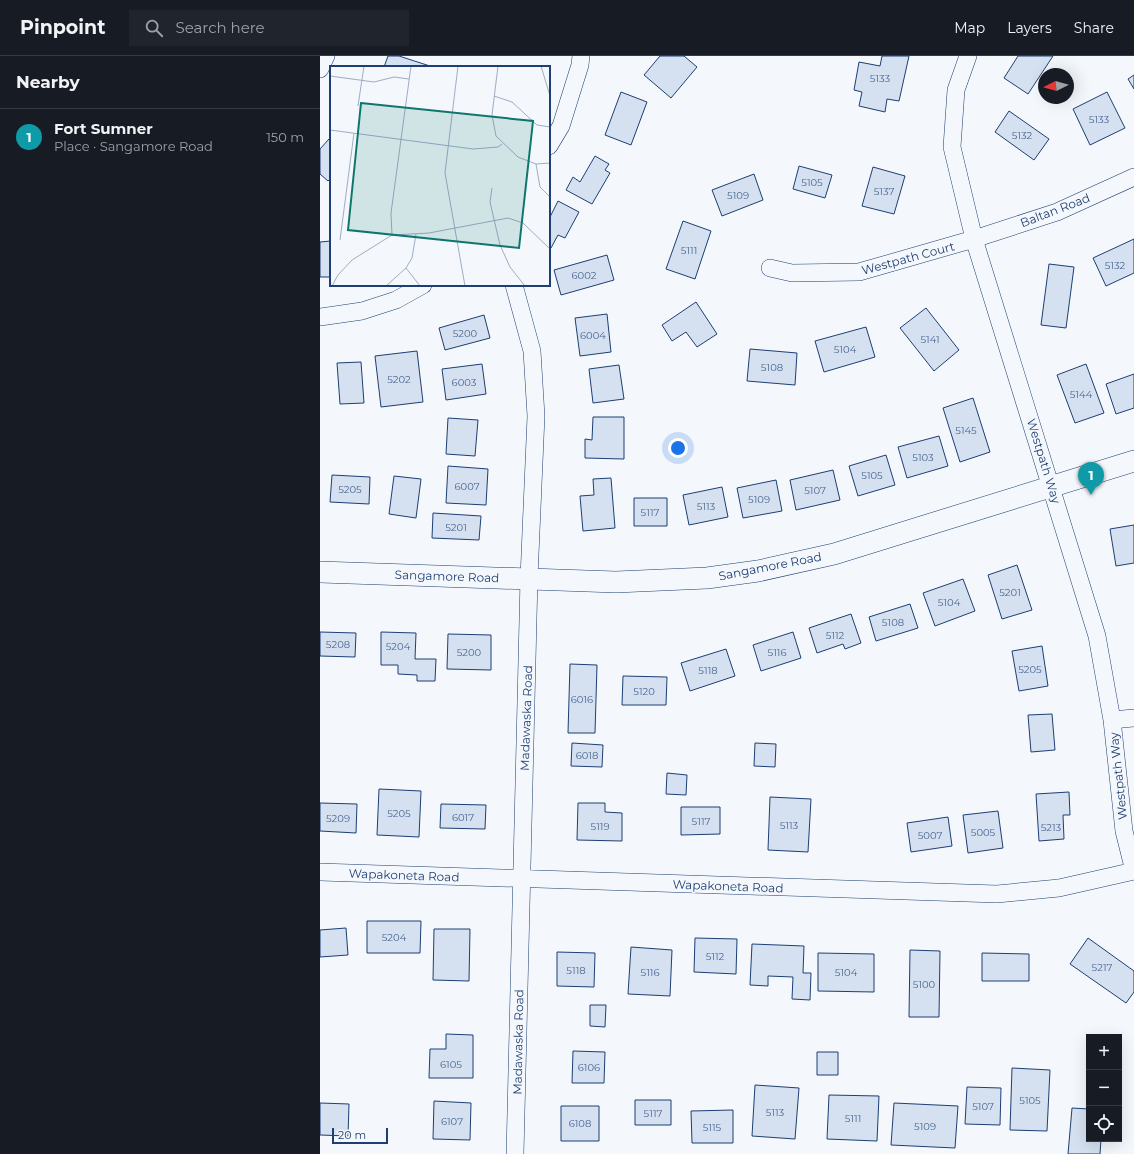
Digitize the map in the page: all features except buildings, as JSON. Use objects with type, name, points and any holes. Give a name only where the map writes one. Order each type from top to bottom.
[{"type":"street","points":[[320,69],[326,56]]},
{"type":"street","points":[[550,144],[561,126],[580,65],[581,56]]},
{"type":"street","name":"Westpath Way","points":[[968,56],[956,90],[952,147],[974,239],[1052,486],[1097,636],[1112,720],[1124,831],[1134,871]]},
{"type":"street","name":"Baltan Road","points":[[974,239],[1057,212],[1134,177]]},
{"type":"street","name":"Westpath Court","points":[[770,268],[792,273],[859,272],[974,239]]},
{"type":"street","points":[[320,317],[362,311],[396,300],[421,286]]},
{"type":"street","name":"Madawaska Road","points":[[514,286],[532,351],[536,416],[529,578],[515,1154]]},
{"type":"street","name":"Sangamore Road","points":[[320,572],[616,582],[707,578],[758,571],[834,554],[1134,461]]},
{"type":"street","points":[[1112,720],[1134,718]]},
{"type":"street","name":"Wapakoneta Road","points":[[320,872],[997,894],[1059,888],[1134,871]]},
{"type":"place","name":"Fort Sumner","points":[[1091,495]]}]
